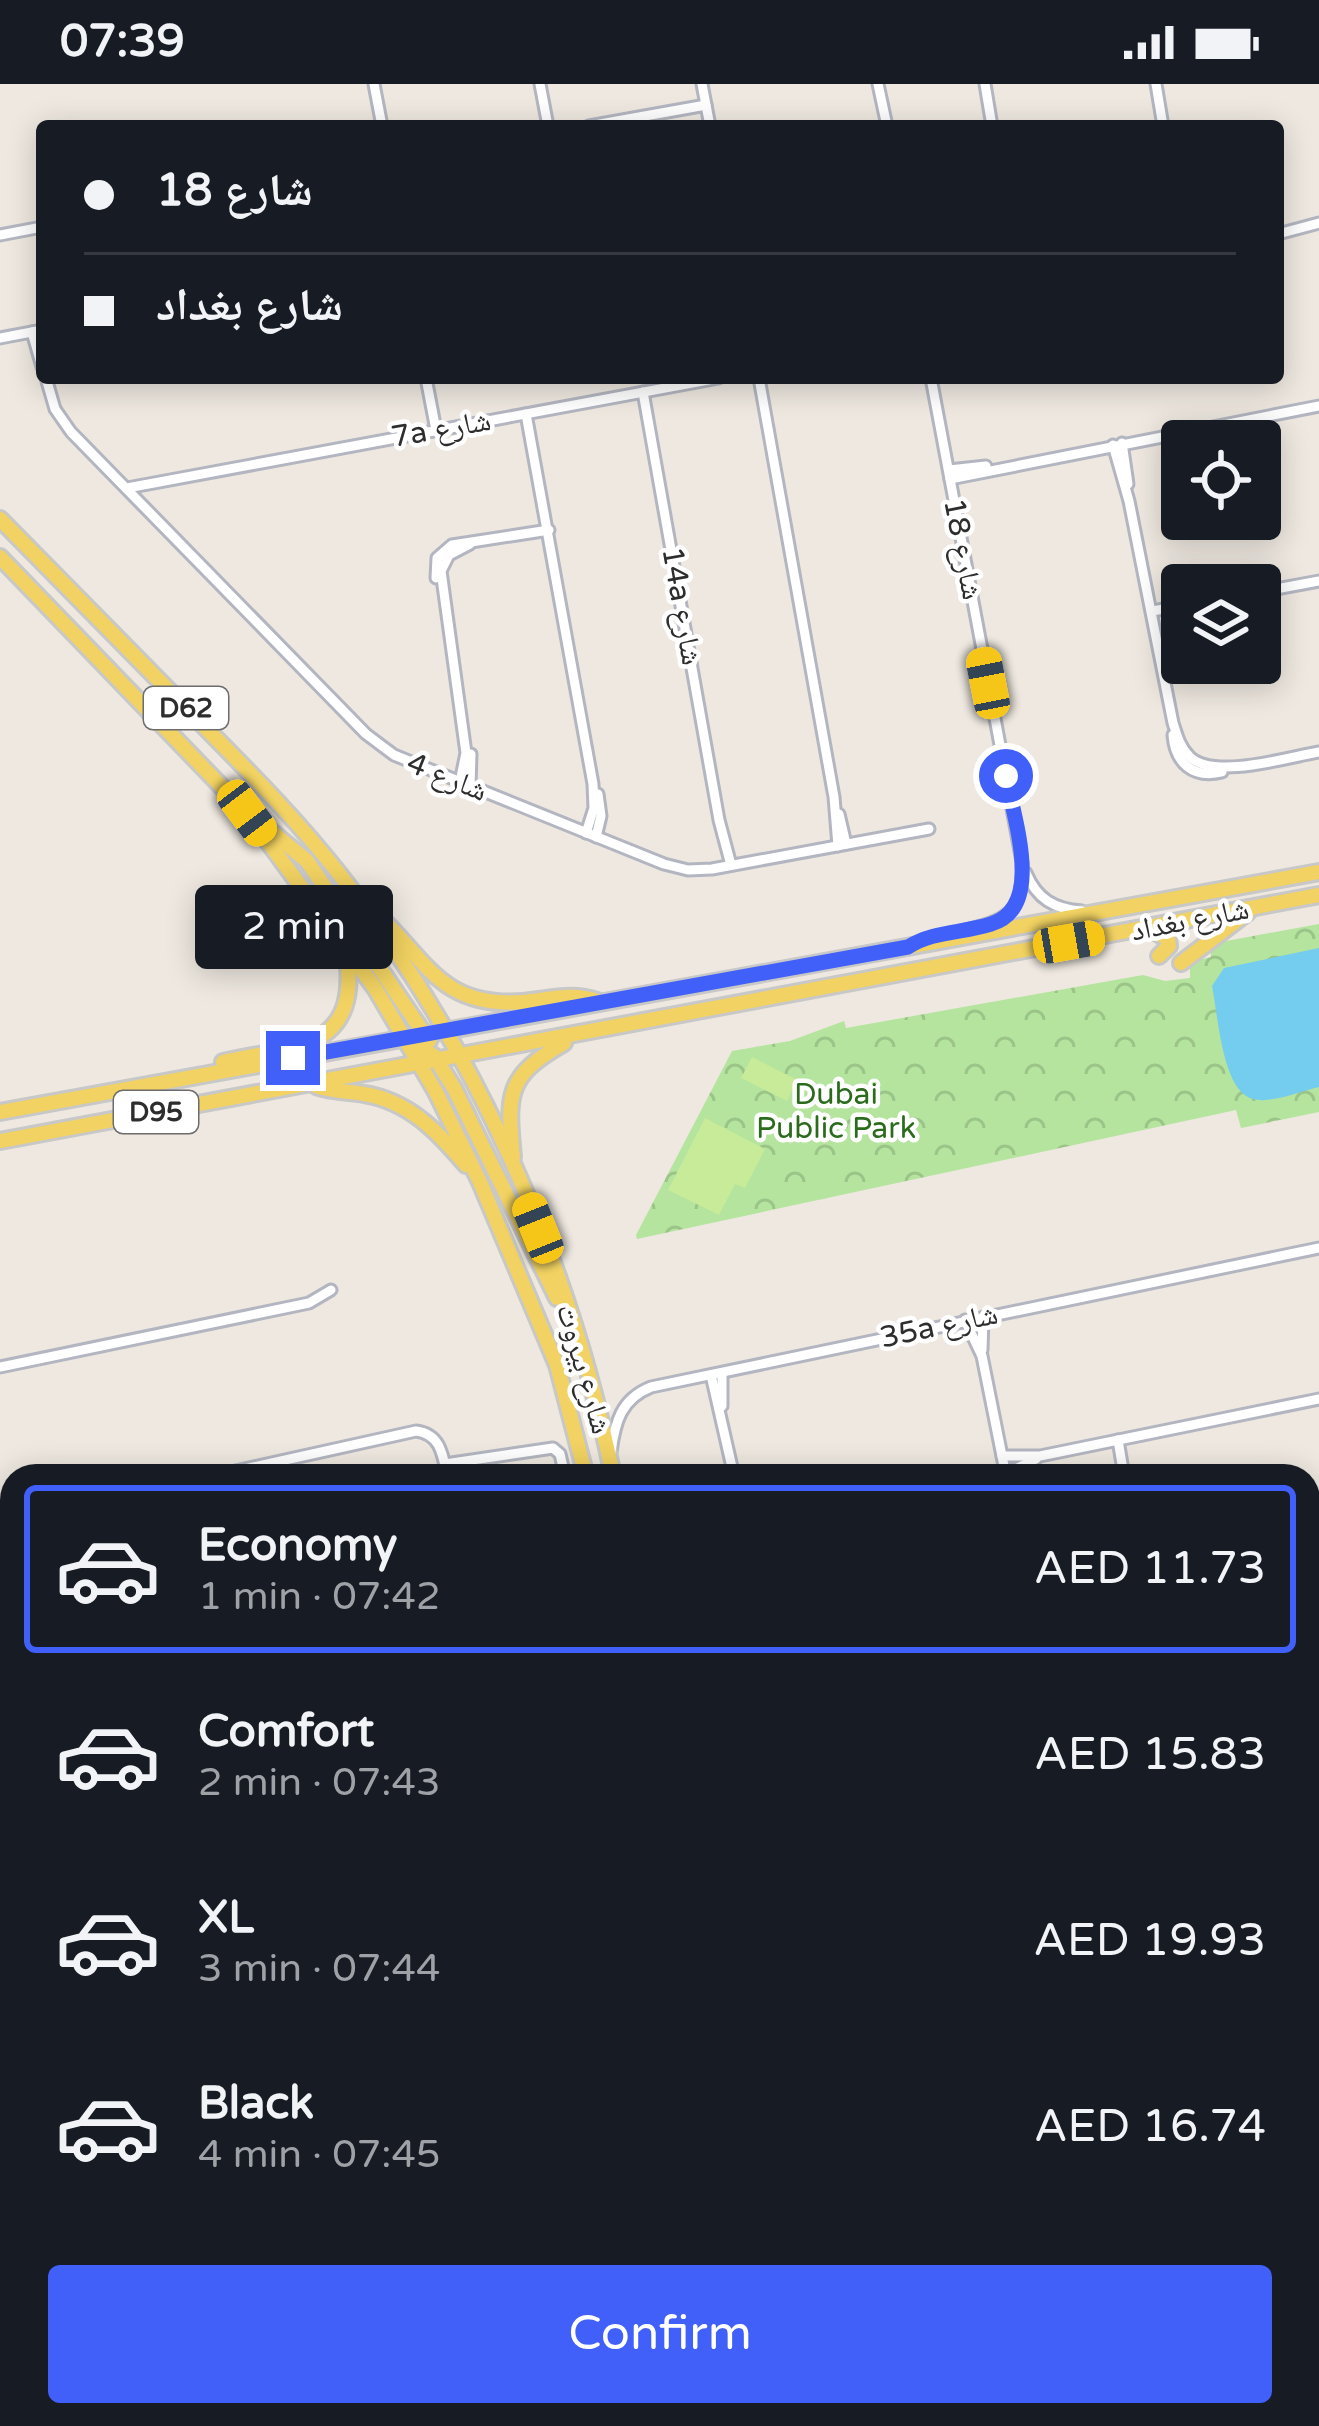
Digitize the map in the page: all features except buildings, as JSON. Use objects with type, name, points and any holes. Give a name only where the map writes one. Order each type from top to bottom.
[{"type":"main road","name":"شارع بيروت","points":[[0,519],[277,800],[363,905],[444,1031],[513,1168],[571,1317],[610,1464]]},
{"type":"main road","name":"شارع بيروت","points":[[0,557],[247,813],[345,944],[405,1038],[479,1182],[557,1365],[583,1464]]},
{"type":"main road","points":[[247,813],[307,861],[423,1035],[458,1058]]},
{"type":"main road","name":"شارع بغداد","points":[[0,1112],[1319,872]]},
{"type":"main road","name":"شارع بغداد","points":[[0,1141],[1319,896]]},
{"type":"main road","points":[[363,905],[385,922],[418,964],[461,992],[495,1002],[574,995],[601,1003]]},
{"type":"main road","points":[[1181,963],[1254,908]]},
{"type":"main road","points":[[1141,929],[1166,934],[1169,946],[1159,956]]},
{"type":"main road","points":[[110,1091],[318,1038],[335,1025],[346,1007],[350,979],[345,944]]},
{"type":"main road","points":[[513,1168],[508,1112],[514,1085],[534,1060],[575,1036]]},
{"type":"main road","points":[[405,1038],[438,1061],[493,1161],[548,1283],[571,1317]]},
{"type":"main road","points":[[312,1084],[382,1098],[408,1109],[436,1131],[479,1182]]},
{"type":"street","points":[[374,84],[381,120]]},
{"type":"street","points":[[540,84],[547,120]]},
{"type":"street","points":[[702,84],[709,120]]},
{"type":"street","points":[[878,84],[885,120]]},
{"type":"street","points":[[985,84],[991,120]]},
{"type":"street","points":[[1156,84],[1162,120]]},
{"type":"street","points":[[621,120],[706,104]]},
{"type":"street","points":[[1284,233],[1319,226]]},
{"type":"street","points":[[0,235],[36,228]]},
{"type":"street","points":[[2,338],[36,333]]},
{"type":"street","name":"شارع 4","points":[[48,384],[64,425],[374,742],[404,760],[675,867],[727,866],[928,829]]},
{"type":"street","points":[[427,384],[436,430]]},
{"type":"street","name":"7a شارع","points":[[127,488],[686,384]]},
{"type":"street","points":[[760,384],[842,845]]},
{"type":"street","name":"شارع 18","points":[[933,384],[1022,862],[1031,885],[1047,902],[1069,910],[1102,912]]},
{"type":"street","name":"14a شارع","points":[[643,392],[727,866]]},
{"type":"street","points":[[950,474],[1319,406]]},
{"type":"street","points":[[526,414],[593,784],[591,835]]},
{"type":"street","points":[[1117,444],[1176,752],[1189,769],[1212,774],[1319,752]]},
{"type":"street","points":[[142,503],[152,487],[163,481]]},
{"type":"street","points":[[465,784],[464,738],[441,589],[434,571],[440,552],[452,545],[549,530]]},
{"type":"street","points":[[1281,588],[1319,581]]},
{"type":"street","points":[[1152,611],[1161,609]]},
{"type":"street","name":"شارع 18","points":[[908,947],[928,937],[990,925],[1006,917],[1020,898],[1022,862]]},
{"type":"street","name":"35a شارع","points":[[612,1464],[616,1422],[633,1397],[651,1388],[1319,1248]]},
{"type":"street","points":[[0,1367],[309,1303],[331,1290]]},
{"type":"street","points":[[982,1317],[982,1356],[1003,1464]]},
{"type":"street","points":[[965,1320],[982,1356]]},
{"type":"street","points":[[717,1374],[732,1464]]},
{"type":"street","points":[[1002,1456],[1040,1456],[1319,1399]]},
{"type":"street","points":[[270,1464],[416,1431],[427,1433],[438,1444],[444,1464]]},
{"type":"street","points":[[1118,1440],[1122,1464]]},
{"type":"street","points":[[475,1464],[553,1448],[562,1464]]},
{"type":"street","points":[[1025,1464],[1040,1456]]},
{"type":"green space","name":"Dubai Public Park","points":[[1319,924],[1319,1112],[1241,1128],[1236,1110],[637,1239],[732,1051],[790,1041],[844,1021],[846,1028],[1143,975],[1165,981],[1190,978],[1190,962],[1211,957],[1210,944]]},
{"type":"green space","points":[[752,1057],[797,1080],[787,1101],[741,1078]]},
{"type":"green space","points":[[705,1118],[765,1149],[745,1188],[735,1184],[719,1215],[668,1190]]},
{"type":"water","points":[[1319,948],[1319,1087],[1253,1099],[1234,1082],[1228,1068],[1212,986],[1224,968]]},
{"type":"route","points":[[293,1058],[908,947],[928,937],[998,922],[1016,905],[1022,888],[1022,862],[1006,776]]}]
